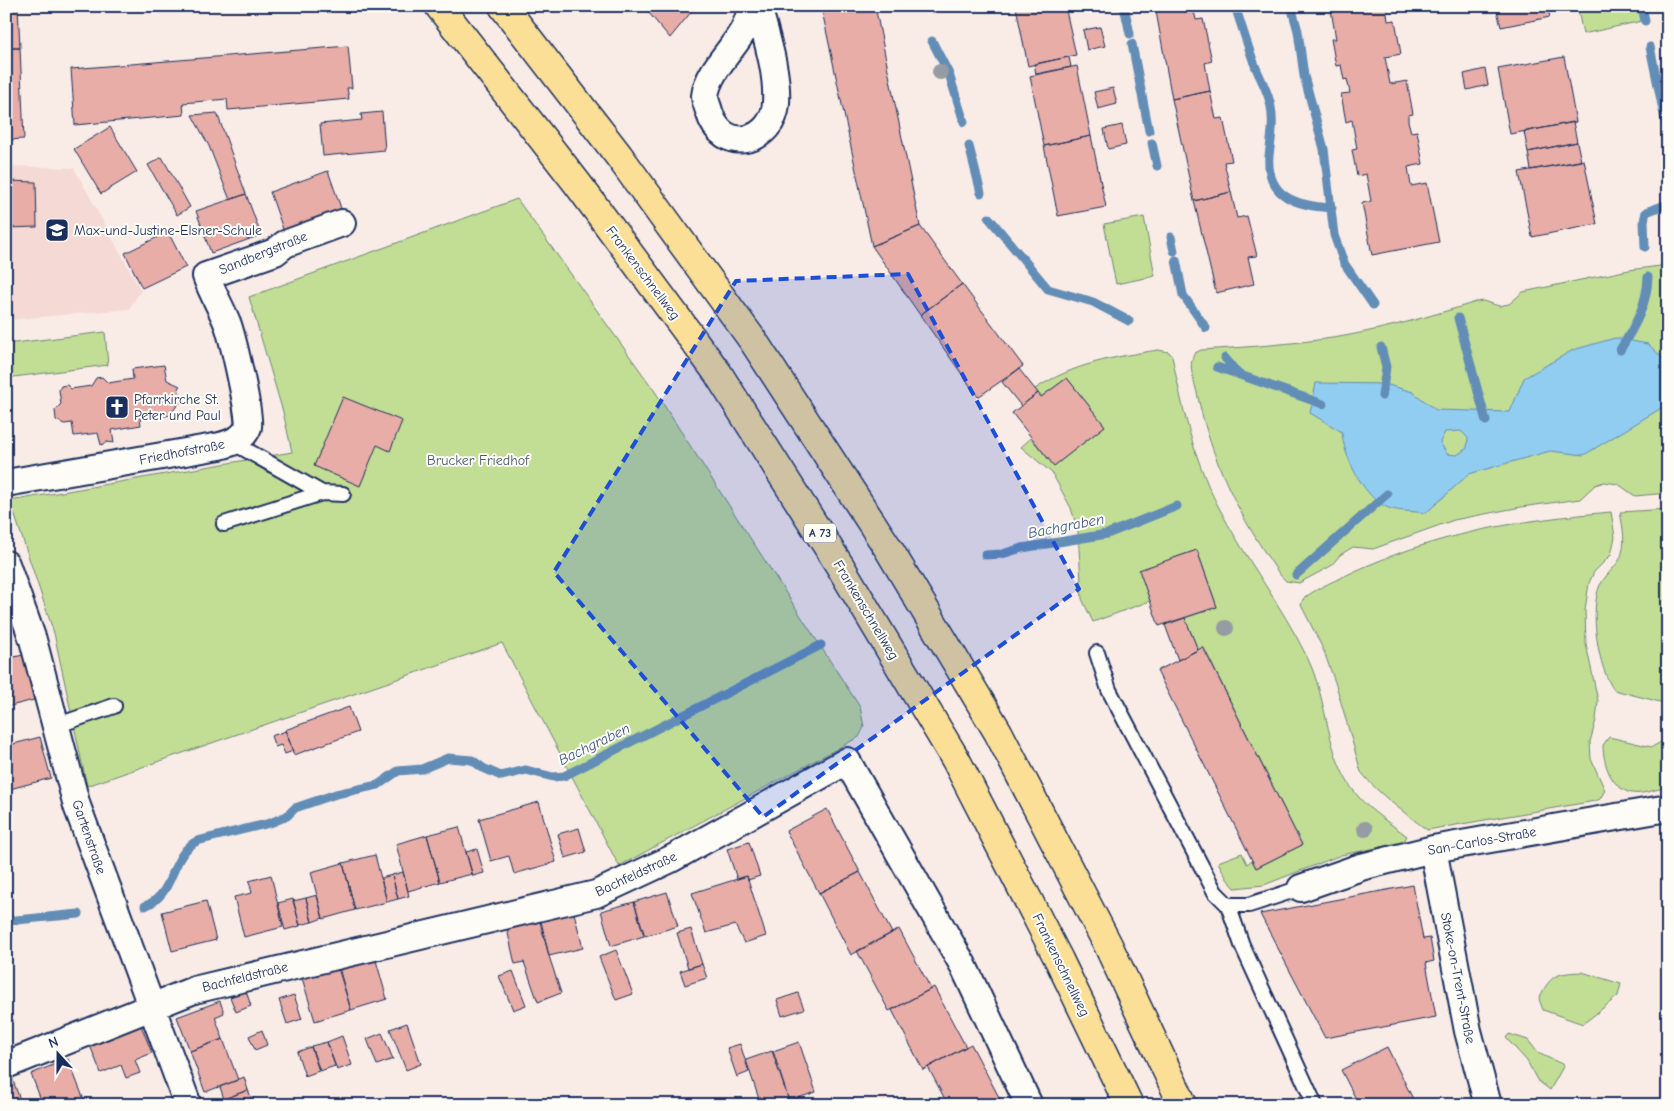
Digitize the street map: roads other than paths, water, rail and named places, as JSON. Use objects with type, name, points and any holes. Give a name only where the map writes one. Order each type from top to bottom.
[{"type":"highway","name":"Frankenschnellweg","points":[[439,6],[577,184],[717,372],[840,566],[956,760],[1059,960],[1128,1105]]},
{"type":"highway","points":[[503,6],[619,156],[754,342],[888,548],[998,732],[1108,945],[1183,1105]]},
{"type":"street","points":[[753,6],[744,30],[716,69],[705,97],[711,117],[721,134],[733,139],[747,140],[757,135],[769,124],[776,105],[774,72],[758,6]]},
{"type":"street","name":"Sandbergstraße","points":[[214,298],[206,276],[275,252],[285,244],[342,223]]},
{"type":"street","name":"Friedhofstraße","points":[[6,482],[232,442],[242,436],[248,427],[248,418],[228,324],[214,298]]},
{"type":"street","name":"Gartenstraße","points":[[6,564],[33,640],[54,726],[77,806],[188,1105]]},
{"type":"street","name":"Bachfeldstraße","points":[[6,1065],[194,990],[596,894],[671,859],[848,761],[963,965],[1028,1105]]},
{"type":"street","name":"San-Carlos-Straße","points":[[1301,888],[1361,867],[1433,849],[1668,808]]},
{"type":"street","name":"Stoke-on-Trent-Straße","points":[[1433,849],[1468,1031],[1488,1105]]},
{"type":"lane","points":[[232,442],[322,493]]},
{"type":"lane","points":[[224,524],[322,493],[343,494]]},
{"type":"lane","points":[[1097,653],[1109,690],[1127,725],[1215,892],[1228,905],[1246,954],[1315,1105]]},
{"type":"lane","points":[[54,726],[114,706]]},
{"type":"lane","points":[[1228,905],[1249,905],[1301,888]]},
{"type":"water","points":[[1615,338],[1648,344],[1668,363],[1668,404],[1584,455],[1550,451],[1469,474],[1426,513],[1393,509],[1376,501],[1362,484],[1350,463],[1342,432],[1310,413],[1316,383],[1385,384],[1413,392],[1436,410],[1510,412],[1524,378],[1573,350]],"holes":[[[1461,431],[1468,438],[1467,448],[1457,455],[1447,454],[1440,442],[1445,432]]]},
{"type":"waterway","points":[[1124,6],[1130,34]]},
{"type":"waterway","points":[[1235,6],[1253,60],[1270,102],[1272,125],[1269,170],[1273,182],[1287,197],[1296,202],[1332,208]]},
{"type":"waterway","points":[[1291,6],[1298,31],[1304,76],[1324,149],[1334,235],[1344,263],[1373,305]]},
{"type":"waterway","points":[[1642,6],[1645,21]]},
{"type":"waterway","points":[[932,41],[949,74],[964,122]]},
{"type":"waterway","points":[[1132,44],[1149,131]]},
{"type":"waterway","points":[[1650,47],[1668,134]]},
{"type":"waterway","points":[[1152,143],[1157,166]]},
{"type":"waterway","points":[[969,146],[981,193]]},
{"type":"waterway","points":[[1645,247],[1644,221],[1646,212],[1668,204]]},
{"type":"waterway","points":[[989,218],[1048,289],[1093,302],[1129,321]]},
{"type":"waterway","points":[[1171,237],[1174,251]]},
{"type":"waterway","points":[[1176,260],[1183,295],[1206,328]]},
{"type":"waterway","points":[[1620,350],[1643,306],[1648,277]]},
{"type":"waterway","points":[[1458,318],[1486,421]]},
{"type":"waterway","points":[[1381,347],[1386,367],[1382,396]]},
{"type":"waterway","points":[[1225,358],[1239,375]]},
{"type":"waterway","points":[[1217,367],[1323,404]]},
{"type":"waterway","points":[[1296,575],[1387,494]]},
{"type":"waterway","name":"Bachgraben","points":[[985,555],[1002,554],[1022,548],[1107,534],[1177,506]]},
{"type":"waterway","name":"Bachgraben","points":[[145,906],[162,893],[181,856],[197,841],[270,823],[287,816],[295,808],[336,794],[378,785],[398,771],[422,769],[448,758],[472,760],[483,768],[501,776],[526,770],[553,777],[564,776],[821,645]]},
{"type":"waterway","name":"Bachgraben","points":[[6,921],[79,914]]},
{"type":"place","name":"Max-und-Justine-Elsner-Schule","points":[[57,230]]},
{"type":"place","name":"Pfarrkirche St. Peter und Paul","points":[[117,407]]},
{"type":"park label","name":"Brucker Friedhof","points":[[478,460]]}]
